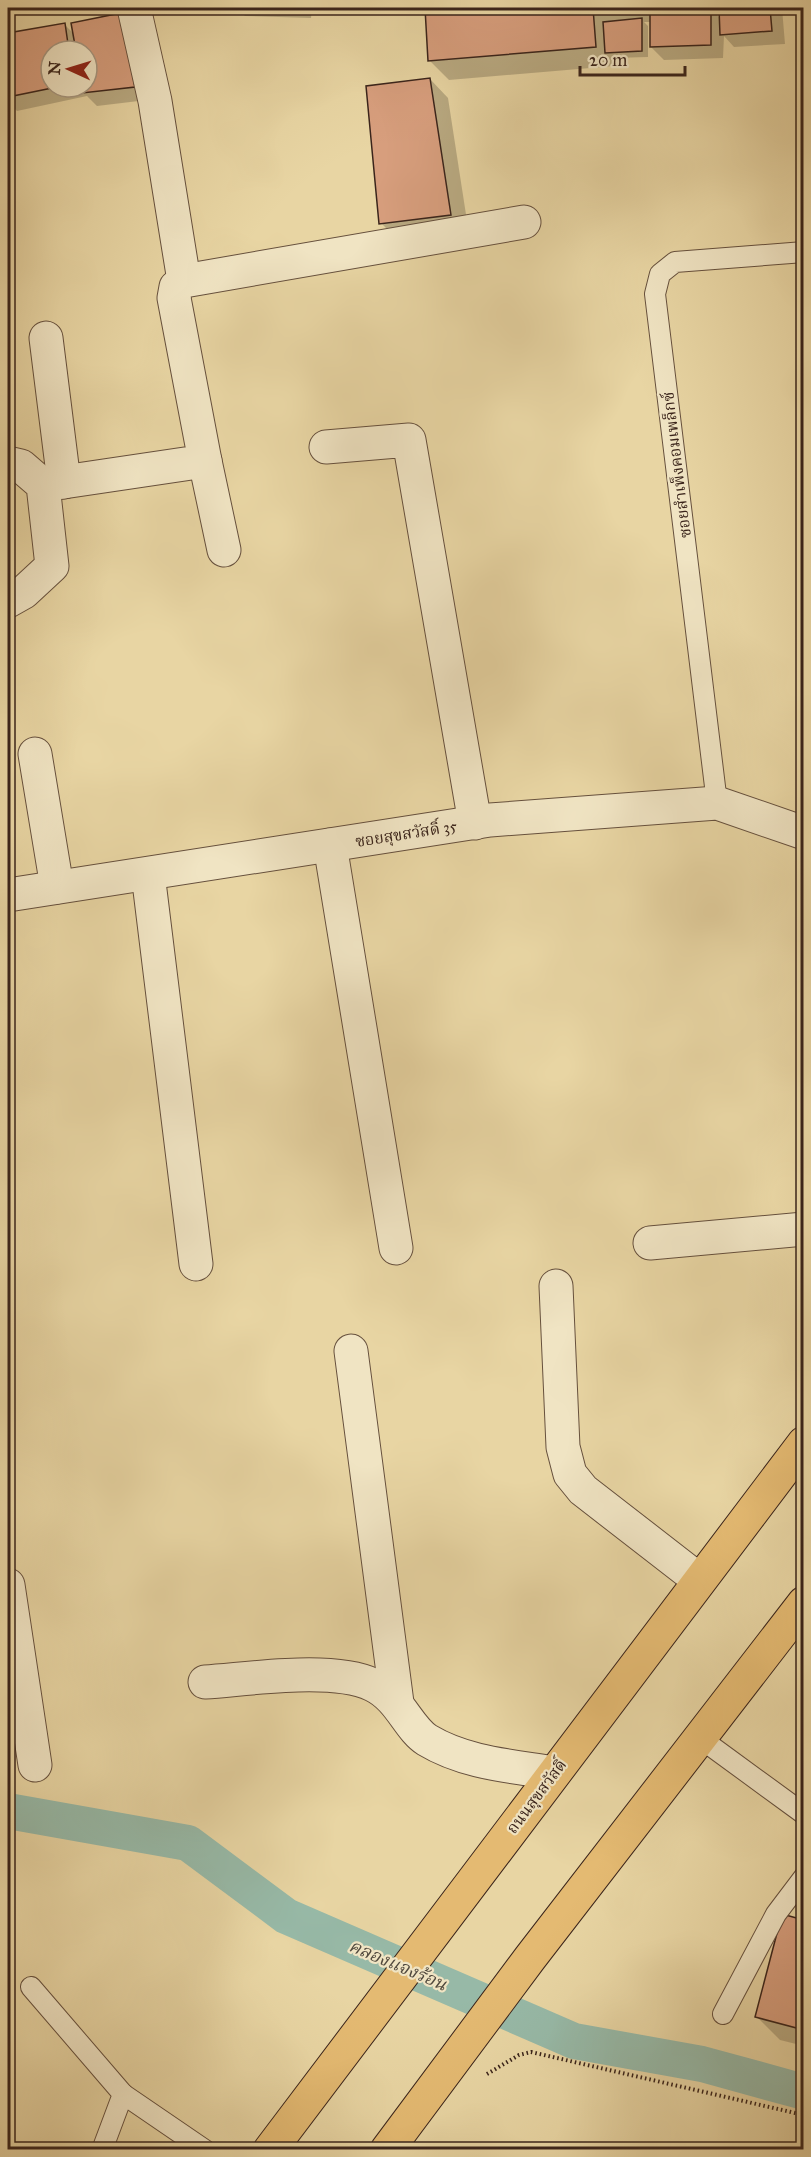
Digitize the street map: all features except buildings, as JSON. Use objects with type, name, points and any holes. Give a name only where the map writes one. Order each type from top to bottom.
[{"type":"main road","name":"ถนนสุขสวัสดิ์","points":[[270,2150],[804,1443]]},
{"type":"main road","points":[[387,2150],[530,1958],[804,1602]]},
{"type":"street","points":[[134,8],[155,101],[184,281]]},
{"type":"street","points":[[224,550],[174,298],[176,287],[184,281],[524,222]]},
{"type":"street","points":[[8,601],[24,592],[52,566],[54,484],[46,338]]},
{"type":"street","points":[[327,447],[410,440],[475,823]]},
{"type":"street","points":[[8,463],[21,466],[54,484],[206,461]]},
{"type":"street","points":[[35,754],[57,887]]},
{"type":"street","name":"ซอยสุขสวัสดิ์ 35","points":[[8,895],[475,823],[717,803],[804,832]]},
{"type":"street","points":[[330,845],[396,1248]]},
{"type":"street","points":[[148,874],[196,1264]]},
{"type":"street","points":[[650,1243],[804,1229]]},
{"type":"street","points":[[556,1286],[563,1447],[570,1474],[583,1490],[699,1580]]},
{"type":"street","points":[[351,1351],[397,1703]]},
{"type":"street","points":[[8,1585],[35,1765]]},
{"type":"street","points":[[205,1682],[338,1675],[373,1685],[397,1703],[425,1739],[476,1761],[554,1773]]},
{"type":"lane","name":"ซอยสำเพ็งคอมเพล็กซ์","points":[[717,803],[655,294],[660,274],[675,262],[804,252]]},
{"type":"lane","points":[[700,1738],[804,1814]]},
{"type":"lane","points":[[723,2014],[776,1914],[804,1878]]},
{"type":"lane","points":[[31,1987],[123,2094],[205,2150]]},
{"type":"lane","points":[[102,2150],[123,2094]]},
{"type":"path","points":[[443,2074],[482,2075],[531,2052],[804,2115]]},
{"type":"waterway","name":"คลองแจงร้อน","points":[[8,1811],[188,1843],[286,1916],[574,2041],[702,2064],[804,2092]]}]
